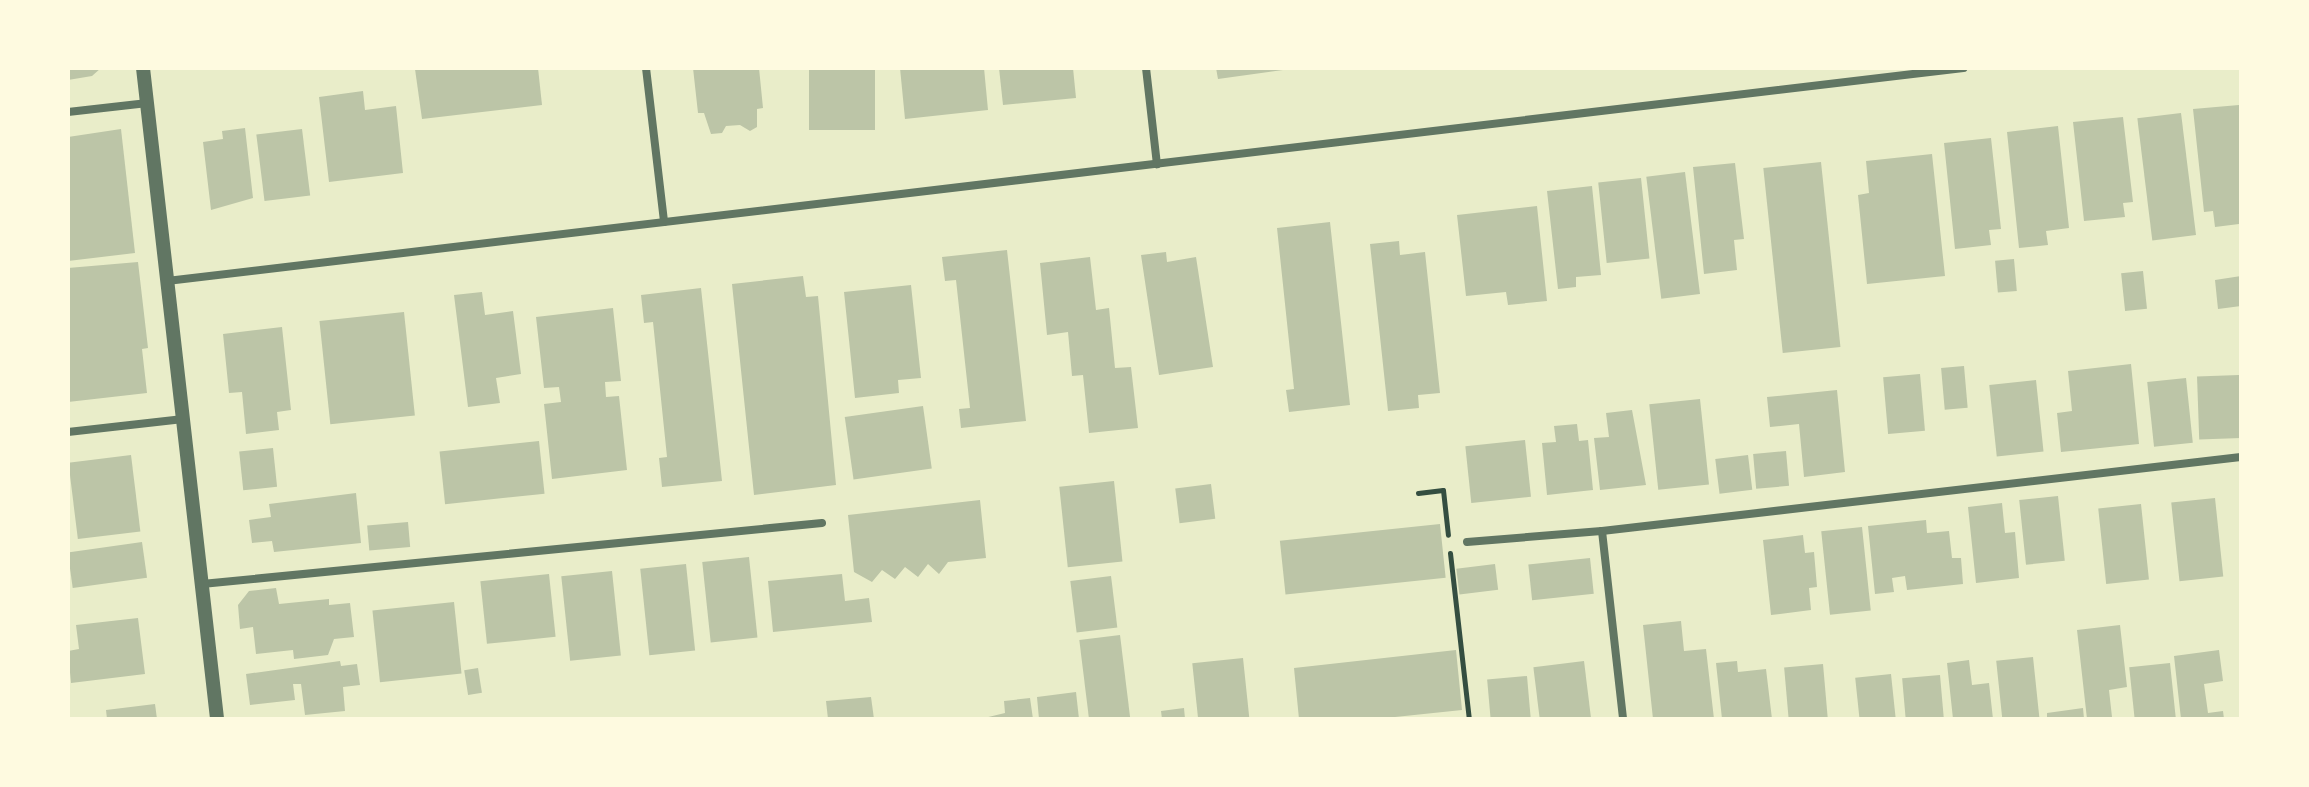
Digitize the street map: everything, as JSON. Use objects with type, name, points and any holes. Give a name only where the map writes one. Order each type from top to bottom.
[{"type":"street","points":[[143,68],[217,719]]},
{"type":"street","points":[[646,68],[664,222]]},
{"type":"street","points":[[1146,68],[1157,164]]},
{"type":"street","points":[[167,281],[1963,68]]},
{"type":"street","points":[[68,112],[147,103]]},
{"type":"street","points":[[68,432],[183,419]]},
{"type":"street","points":[[1467,542],[1602,531],[2241,457]]},
{"type":"street","points":[[202,584],[822,523]]},
{"type":"street","points":[[1602,531],[1623,719]]},
{"type":"path","points":[[1418,493],[1443,490],[1469,719]]},
{"type":"building","points":[[68,68],[101,68],[92,76],[68,80]]},
{"type":"building","points":[[538,68],[542,105],[422,119],[415,69]]},
{"type":"building","points":[[693,68],[759,68],[763,108],[757,109],[757,127],[750,131],[740,125],[726,126],[722,133],[711,134],[704,113],[698,113]]},
{"type":"building","points":[[809,68],[875,68],[875,130],[809,130]]},
{"type":"building","points":[[900,68],[984,68],[988,110],[905,119]]},
{"type":"building","points":[[999,68],[1073,68],[1076,98],[1003,105]]},
{"type":"building","points":[[1216,68],[1283,68],[1283,70],[1218,79]]},
{"type":"building","points":[[363,91],[365,110],[396,106],[403,173],[329,182],[319,97]]},
{"type":"building","points":[[2239,105],[2239,224],[2215,227],[2213,211],[2204,212],[2193,109]]},
{"type":"building","points":[[2181,113],[2196,235],[2152,240],[2137,118]]},
{"type":"building","points":[[2123,117],[2133,202],[2123,203],[2125,217],[2084,221],[2073,122]]},
{"type":"building","points":[[2058,126],[2069,228],[2046,231],[2048,245],[2019,248],[2007,132]]},
{"type":"building","points":[[245,128],[253,198],[211,210],[203,142],[223,139],[222,131]]},
{"type":"building","points":[[121,129],[135,253],[68,261],[68,137]]},
{"type":"building","points":[[302,129],[310,196],[265,201],[256,135]]},
{"type":"building","points":[[1991,138],[2001,229],[1989,230],[1991,245],[1955,249],[1944,143]]},
{"type":"building","points":[[1932,154],[1945,276],[1867,284],[1858,195],[1869,193],[1866,161]]},
{"type":"building","points":[[1821,162],[1840,347],[1783,353],[1763,168]]},
{"type":"building","points":[[1735,163],[1744,239],[1734,240],[1737,270],[1704,274],[1693,167]]},
{"type":"building","points":[[1685,172],[1700,294],[1661,299],[1646,177]]},
{"type":"building","points":[[1641,178],[1649,259],[1607,263],[1598,182]]},
{"type":"building","points":[[1592,186],[1601,275],[1576,277],[1576,287],[1558,289],[1547,191]]},
{"type":"building","points":[[1537,206],[1547,301],[1508,305],[1506,292],[1466,296],[1457,215]]},
{"type":"building","points":[[1330,222],[1350,405],[1289,412],[1286,390],[1294,389],[1277,228]]},
{"type":"building","points":[[1399,241],[1400,255],[1425,252],[1440,393],[1418,395],[1419,408],[1388,411],[1370,244]]},
{"type":"building","points":[[1007,250],[1026,421],[961,428],[959,409],[970,408],[956,280],[945,281],[942,257]]},
{"type":"building","points":[[1166,252],[1167,262],[1196,257],[1213,367],[1159,375],[1141,255]]},
{"type":"building","points":[[1090,257],[1096,310],[1109,308],[1115,368],[1131,367],[1138,428],[1089,433],[1083,375],[1072,376],[1068,332],[1047,335],[1040,263]]},
{"type":"building","points":[[2014,259],[2017,291],[1998,293],[1995,261]]},
{"type":"building","points":[[138,262],[148,348],[142,349],[147,393],[68,402],[68,268]]},
{"type":"building","points":[[2143,271],[2147,309],[2125,311],[2121,273]]},
{"type":"building","points":[[803,276],[806,297],[818,296],[836,485],[754,495],[732,284]]},
{"type":"building","points":[[2241,276],[2241,306],[2218,309],[2215,280]]},
{"type":"building","points":[[911,285],[921,378],[898,380],[899,393],[855,398],[844,292]]},
{"type":"building","points":[[701,288],[722,481],[662,487],[659,458],[667,457],[653,322],[644,323],[641,295]]},
{"type":"building","points":[[482,292],[485,315],[513,311],[521,374],[496,378],[500,403],[468,407],[454,295]]},
{"type":"building","points":[[613,308],[621,381],[605,382],[606,397],[619,396],[627,470],[552,479],[544,404],[561,402],[559,387],[544,388],[536,317]]},
{"type":"building","points":[[404,312],[415,415],[330,424],[319,321]]},
{"type":"building","points":[[282,327],[291,410],[277,412],[279,430],[246,434],[242,392],[229,393],[223,334]]},
{"type":"building","points":[[2131,364],[2139,444],[2061,452],[2057,413],[2072,411],[2068,371]]},
{"type":"building","points":[[1964,366],[1968,408],[1945,410],[1941,368]]},
{"type":"building","points":[[1920,374],[1925,431],[1888,434],[1883,377]]},
{"type":"building","points":[[2239,375],[2241,438],[2199,439],[2197,376]]},
{"type":"building","points":[[2186,378],[2193,443],[2154,447],[2147,382]]},
{"type":"building","points":[[2036,380],[2044,452],[1997,457],[1989,385]]},
{"type":"building","points":[[1837,390],[1845,472],[1804,477],[1799,424],[1770,427],[1767,397]]},
{"type":"building","points":[[1700,399],[1709,485],[1658,490],[1649,404]]},
{"type":"building","points":[[923,406],[932,468],[854,479],[845,417]]},
{"type":"building","points":[[1632,410],[1646,485],[1600,490],[1594,438],[1609,437],[1606,413]]},
{"type":"building","points":[[1577,424],[1579,441],[1588,440],[1593,490],[1547,495],[1542,443],[1556,442],[1554,426]]},
{"type":"building","points":[[1525,440],[1531,497],[1471,503],[1465,446]]},
{"type":"building","points":[[539,441],[545,494],[445,504],[440,451]]},
{"type":"building","points":[[273,448],[277,487],[243,490],[239,452]]},
{"type":"building","points":[[1786,451],[1789,486],[1756,489],[1753,454]]},
{"type":"building","points":[[131,455],[140,531],[78,539],[68,463]]},
{"type":"building","points":[[1748,455],[1752,490],[1720,494],[1715,459]]},
{"type":"building","points":[[1114,481],[1122,562],[1068,567],[1059,487]]},
{"type":"building","points":[[1211,484],[1215,519],[1180,523],[1175,488]]},
{"type":"building","points":[[356,493],[361,543],[274,552],[272,541],[252,543],[249,520],[271,517],[269,504]]},
{"type":"building","points":[[2058,496],[2065,561],[2026,565],[2019,500]]},
{"type":"building","points":[[2215,498],[2223,577],[2179,581],[2171,503]]},
{"type":"building","points":[[980,500],[986,558],[948,562],[939,574],[928,564],[918,577],[905,567],[895,579],[882,570],[872,582],[854,572],[848,515]]},
{"type":"building","points":[[2002,503],[2005,533],[2015,532],[2019,578],[1976,583],[1968,507]]},
{"type":"building","points":[[2141,504],[2149,580],[2106,584],[2098,508]]},
{"type":"building","points":[[1926,520],[1927,533],[1949,531],[1952,558],[1961,558],[1963,584],[1907,590],[1905,576],[1892,578],[1894,592],[1875,594],[1868,526]]},
{"type":"building","points":[[408,522],[410,547],[369,550],[367,526]]},
{"type":"building","points":[[1440,524],[1446,578],[1286,595],[1280,541]]},
{"type":"building","points":[[1862,527],[1871,611],[1830,615],[1821,531]]},
{"type":"building","points":[[1803,535],[1805,553],[1814,552],[1817,587],[1809,588],[1811,610],[1771,615],[1763,540]]},
{"type":"building","points":[[142,542],[147,578],[73,588],[68,552]]},
{"type":"building","points":[[749,557],[757,638],[711,642],[702,562]]},
{"type":"building","points":[[1590,558],[1594,594],[1532,600],[1528,564]]},
{"type":"building","points":[[686,564],[695,651],[649,655],[640,569]]},
{"type":"building","points":[[1495,564],[1498,590],[1459,595],[1456,569]]},
{"type":"building","points":[[612,571],[621,656],[570,661],[561,576]]},
{"type":"building","points":[[549,574],[556,637],[487,644],[480,581]]},
{"type":"building","points":[[842,574],[845,601],[869,598],[872,622],[773,632],[768,581]]},
{"type":"building","points":[[1111,576],[1117,628],[1077,633],[1070,581]]},
{"type":"building","points":[[276,588],[279,604],[329,599],[329,605],[350,603],[354,637],[334,639],[328,655],[294,659],[293,650],[256,654],[253,627],[240,629],[238,605],[249,591]]},
{"type":"building","points":[[454,602],[462,674],[380,682],[372,611]]},
{"type":"building","points":[[138,618],[145,674],[71,683],[68,651],[79,649],[76,625]]},
{"type":"building","points":[[1681,621],[1684,651],[1706,649],[1714,719],[1653,719],[1643,625]]},
{"type":"building","points":[[2120,625],[2127,687],[2109,690],[2112,717],[2087,719],[2077,630]]},
{"type":"building","points":[[1120,635],[1130,719],[1089,719],[1079,640]]},
{"type":"building","points":[[1456,650],[1462,710],[1376,719],[1299,719],[1294,668]]},
{"type":"building","points":[[2219,650],[2223,681],[2204,684],[2208,713],[2223,711],[2224,719],[2181,719],[2174,656]]},
{"type":"building","points":[[2033,657],[2039,719],[2002,719],[1996,661]]},
{"type":"building","points":[[1243,658],[1249,719],[1198,719],[1192,663]]},
{"type":"building","points":[[1969,660],[1972,685],[1989,683],[1993,719],[1953,719],[1947,663]]},
{"type":"building","points":[[340,661],[341,666],[357,664],[360,685],[343,687],[345,711],[305,715],[301,684],[293,684],[295,700],[250,705],[246,674]]},
{"type":"building","points":[[1584,661],[1591,719],[1540,719],[1533,667]]},
{"type":"building","points":[[1737,661],[1738,672],[1766,669],[1772,719],[1722,719],[1716,663]]},
{"type":"building","points":[[2170,663],[2176,719],[2135,719],[2129,667]]},
{"type":"building","points":[[1823,664],[1828,719],[1789,719],[1784,667]]},
{"type":"building","points":[[478,668],[482,693],[468,695],[464,670]]},
{"type":"building","points":[[1891,674],[1896,719],[1860,719],[1855,678]]},
{"type":"building","points":[[1940,675],[1944,719],[1906,719],[1902,678]]},
{"type":"building","points":[[1527,676],[1531,719],[1491,719],[1487,679]]},
{"type":"building","points":[[1076,692],[1079,719],[1039,719],[1037,697]]},
{"type":"building","points":[[871,697],[874,719],[828,719],[826,701]]},
{"type":"building","points":[[1030,698],[1033,719],[980,719],[1005,713],[1004,701]]},
{"type":"building","points":[[155,704],[157,719],[107,719],[106,710]]},
{"type":"building","points":[[1184,708],[1185,719],[1162,719],[1161,711]]},
{"type":"building","points":[[2083,708],[2084,719],[2047,719],[2047,713]]}]
